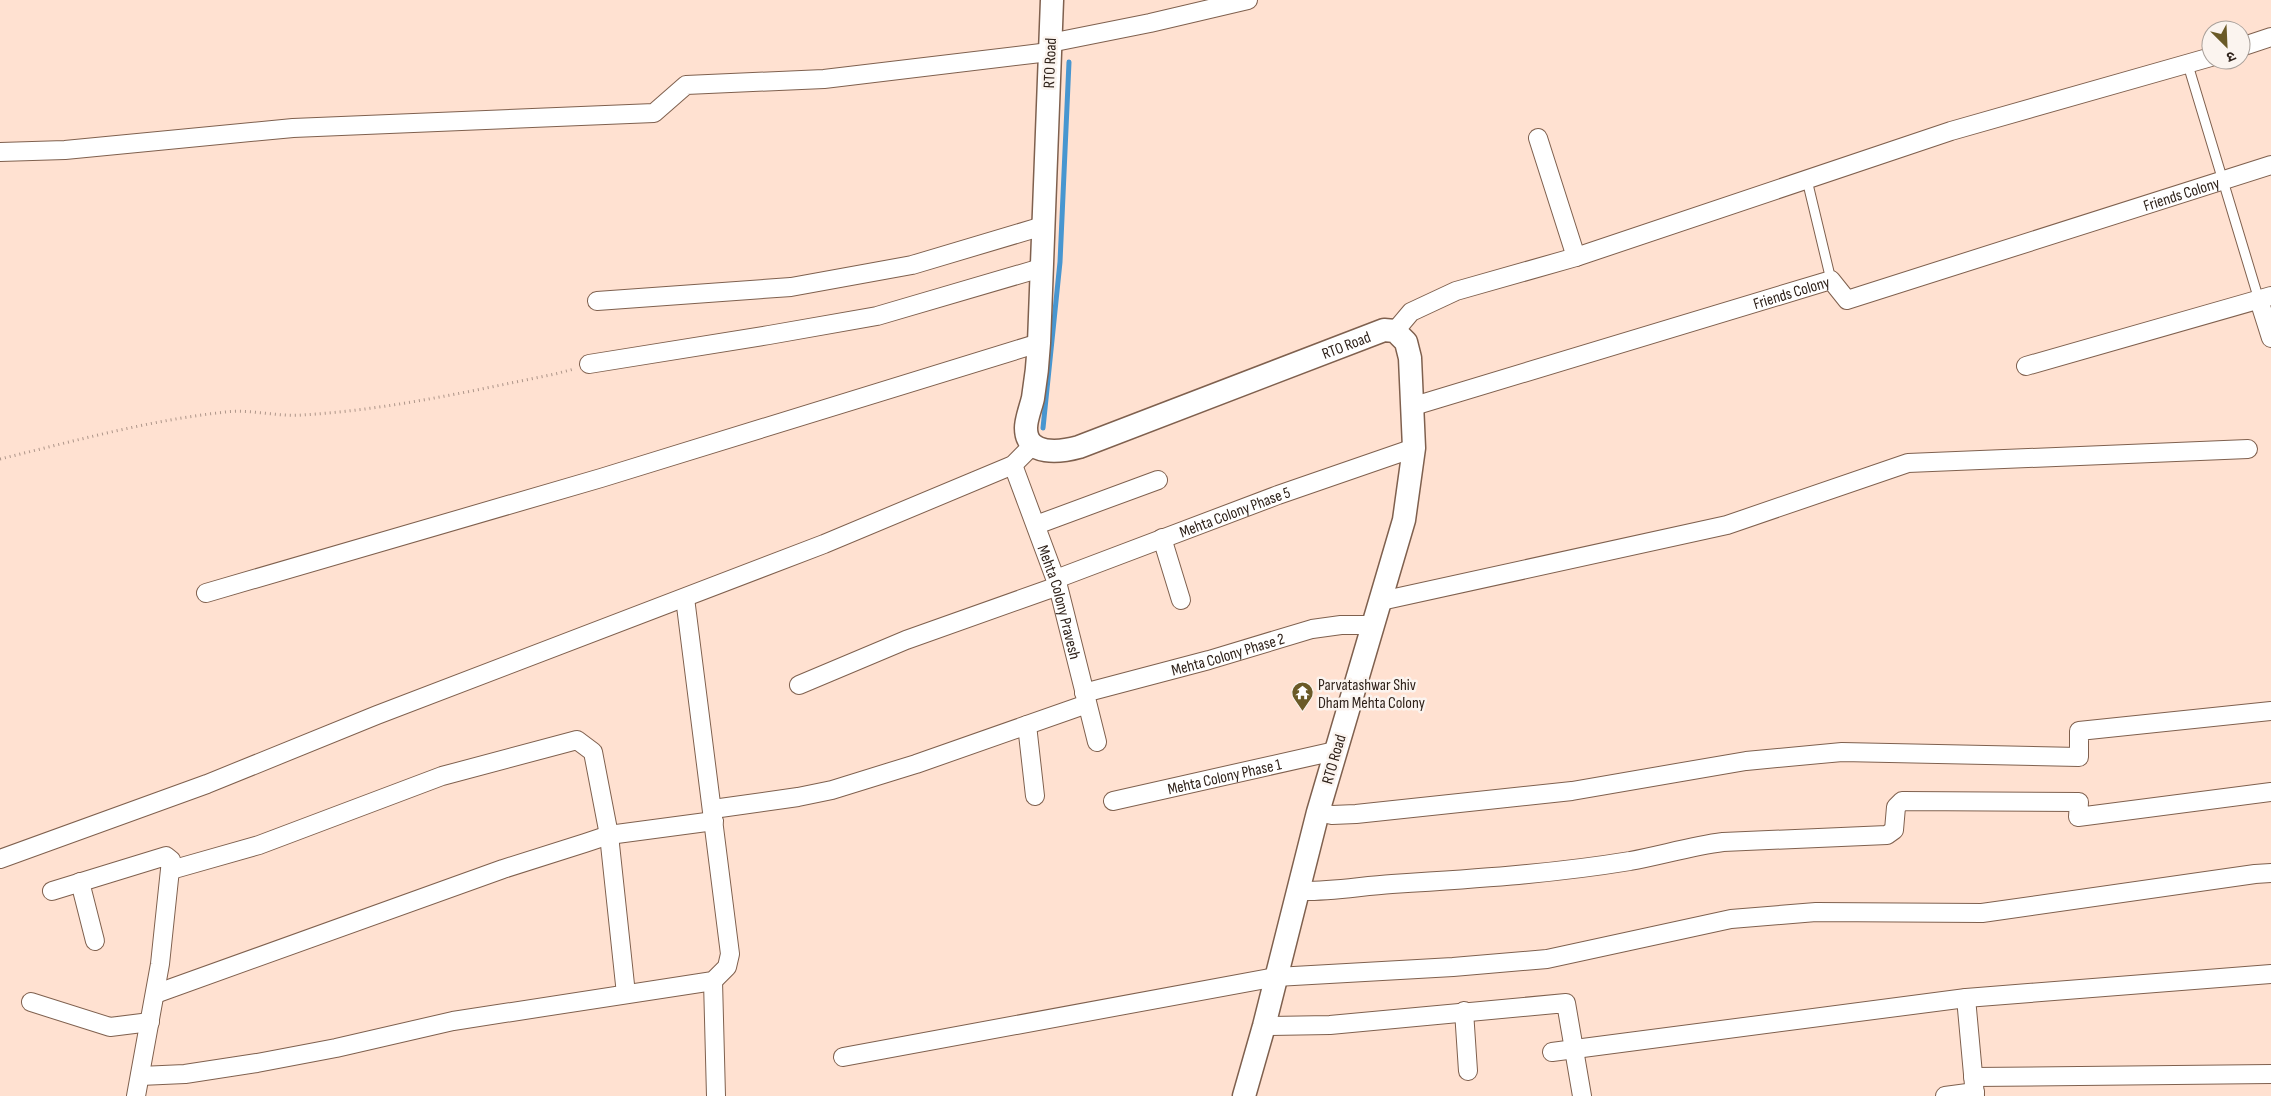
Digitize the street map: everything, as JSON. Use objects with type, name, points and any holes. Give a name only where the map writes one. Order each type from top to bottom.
[{"type":"street","name":"RTO Road","points":[[1052,0],[1039,343],[1036,376],[1026,428],[1033,445],[1051,452],[1079,447],[1384,330],[1395,331],[1406,342],[1410,358],[1414,406],[1414,448],[1404,520],[1318,812],[1264,1026],[1244,1096]]},
{"type":"street","points":[[0,152],[65,150],[293,128],[654,112],[686,85],[824,79],[1050,47],[1238,1]]},
{"type":"street","points":[[2251,44],[2271,37]]},
{"type":"street","points":[[1395,331],[1411,312],[1456,291],[1576,257],[1951,131],[2201,60]]},
{"type":"street","points":[[1538,138],[1576,257]]},
{"type":"street","name":"Friends Colony","points":[[1414,406],[1831,280],[1847,300],[2271,164]]},
{"type":"street","points":[[597,300],[791,286],[912,265],[1044,226]]},
{"type":"street","points":[[589,364],[878,316],[1041,268]]},
{"type":"street","points":[[2026,366],[2265,298],[2271,338]]},
{"type":"street","points":[[206,594],[601,478],[1039,343]]},
{"type":"street","points":[[0,859],[208,784],[377,715],[824,544],[1013,464],[1033,445]]},
{"type":"street","name":"Mehta Colony Phase 5","points":[[799,684],[906,640],[1057,582],[1162,538],[1414,448]]},
{"type":"street","points":[[1381,601],[1727,525],[1908,463],[2248,448]]},
{"type":"street","name":"Mehta Colony Pravesh","points":[[1013,464],[1057,582],[1097,742]]},
{"type":"street","points":[[1036,525],[1158,480]]},
{"type":"street","points":[[1162,538],[1181,600]]},
{"type":"street","points":[[140,1076],[185,1074],[258,1063],[336,1048],[453,1021],[714,981],[727,967],[730,954],[686,598]]},
{"type":"street","name":"Mehta Colony Phase 2","points":[[155,994],[502,869],[609,836],[832,790],[1027,725],[1085,698],[1209,660],[1312,629],[1341,625],[1374,625]]},
{"type":"street","points":[[1318,812],[1332,815],[1356,814],[1572,791],[1746,761],[1842,752],[2079,756],[2079,731],[2271,711]]},
{"type":"street","points":[[1027,725],[1035,796]]},
{"type":"street","points":[[171,870],[258,845],[442,776],[577,740],[593,752],[609,836],[626,994]]},
{"type":"street","name":"Mehta Colony Phase 1","points":[[1113,801],[1335,751]]},
{"type":"street","points":[[1298,891],[1318,892],[1372,886],[1553,873],[1633,860],[1699,845],[1723,842],[1887,835],[1894,830],[1896,808],[1902,801],[2079,802],[2078,817],[2271,792]]},
{"type":"street","points":[[52,891],[166,856],[170,860],[171,870],[155,994],[136,1096]]},
{"type":"street","points":[[843,1057],[1276,976],[1454,967],[1547,959],[1731,919],[1816,912],[1982,913],[2271,873]]},
{"type":"street","points":[[80,882],[95,941]]},
{"type":"street","points":[[1552,1052],[1966,998],[2271,974]]},
{"type":"street","points":[[714,981],[716,1096]]},
{"type":"street","points":[[1966,998],[1974,1088]]},
{"type":"street","points":[[31,1002],[110,1027],[150,1022]]},
{"type":"street","points":[[1264,1026],[1330,1025],[1566,1004],[1582,1096]]},
{"type":"street","points":[[1464,1012],[1468,1071]]},
{"type":"street","points":[[1944,1096],[1974,1088],[2271,1074]]},
{"type":"lane","points":[[2188,64],[2221,180],[2265,298]]},
{"type":"lane","points":[[1807,180],[1831,280]]},
{"type":"path","points":[[0,459],[142,426],[228,411],[299,416],[359,410],[555,374],[589,364]]},
{"type":"waterway","points":[[1043,428],[1060,262],[1069,62]]},
{"type":"place","name":"Parvatashwar Shiv Dham Mehta Colony","points":[[1302,712]]}]
